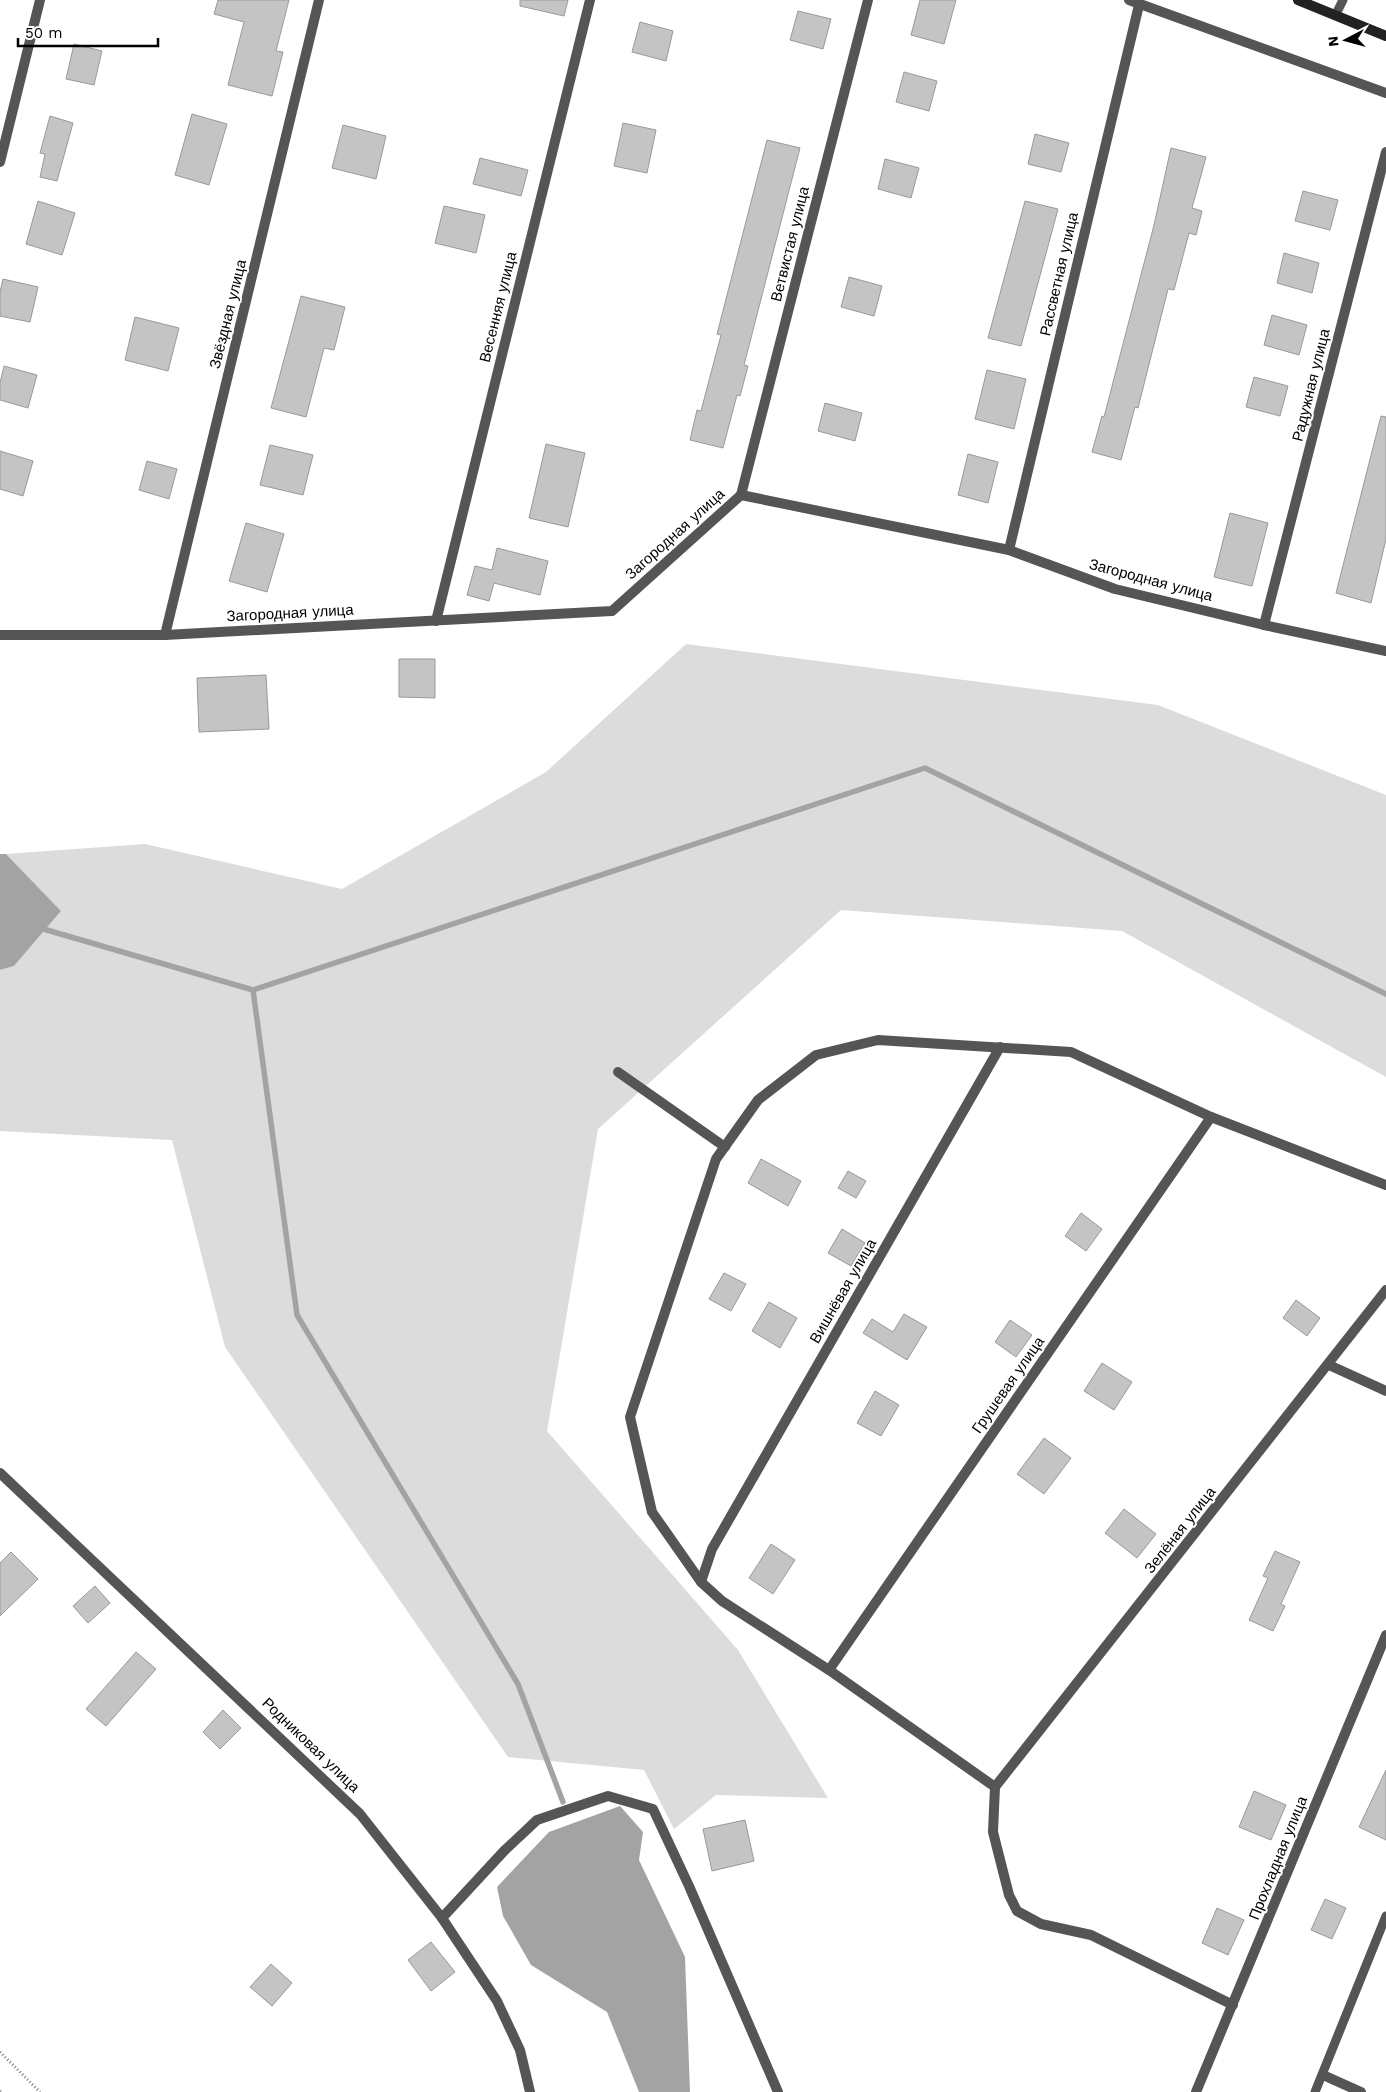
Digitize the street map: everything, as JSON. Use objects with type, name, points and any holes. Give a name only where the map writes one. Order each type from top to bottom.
[{"type":"street","points":[[0,162],[40,0]]},
{"type":"street","name":"Звёздная улица","points":[[165,635],[319,0]]},
{"type":"street","name":"Весенняя улица","points":[[436,621],[590,0]]},
{"type":"street","name":"Ветвистая улица","points":[[741,494],[868,0]]},
{"type":"street","points":[[1129,0],[1386,94]]},
{"type":"street","points":[[1298,0],[1386,36]]},
{"type":"street","name":"Рассветная улица","points":[[1009,550],[1139,5]]},
{"type":"street","name":"Радужная улица","points":[[1264,625],[1386,152]]},
{"type":"street","name":"Загородная улица","points":[[0,636],[165,635],[612,611],[741,494],[1009,550],[1115,589],[1264,625],[1386,651]]},
{"type":"street","points":[[1234,2005],[1091,1935],[1041,1924],[1017,1911],[1009,1895],[993,1832],[996,1788],[829,1670],[722,1601],[701,1582],[652,1512],[630,1417],[716,1159],[758,1100],[816,1056],[878,1040],[1071,1052],[1211,1117],[1386,1185]]},
{"type":"street","name":"Вишнёвая улица","points":[[701,1582],[712,1549],[1000,1047]]},
{"type":"street","points":[[618,1072],[725,1147]]},
{"type":"street","name":"Грушевая улица","points":[[829,1670],[1211,1117]]},
{"type":"street","name":"Зелёная улица","points":[[996,1788],[1329,1366],[1386,1290]]},
{"type":"street","points":[[1329,1366],[1386,1391]]},
{"type":"street","name":"Родниковая улица","points":[[0,1473],[360,1814],[442,1918],[496,2001],[520,2050],[530,2092]]},
{"type":"street","name":"Прохладная улица","points":[[1196,2092],[1234,2005],[1386,1635]]},
{"type":"street","points":[[442,1918],[504,1851],[537,1820],[608,1796],[653,1809],[689,1886],[778,2092]]},
{"type":"street","points":[[1323,2075],[1361,2092]]},
{"type":"lane","points":[[1336,14],[1343,0]]},
{"type":"lane","points":[[1315,2092],[1386,1916]]},
{"type":"path","points":[[0,2052],[40,2092]]},
{"type":"shaded area","points":[[686,644],[1158,705],[1386,795],[1386,1077],[1122,931],[841,910],[598,1129],[547,1431],[738,1650],[828,1798],[716,1795],[674,1829],[644,1770],[508,1757],[225,1347],[172,1140],[0,1131],[0,970],[14,966],[61,911],[6,854],[145,844],[342,889],[546,772]]},
{"type":"shaded area","points":[[0,854],[6,854],[61,911],[14,966],[0,970]]},
{"type":"shaded area","points":[[620,1806],[643,1832],[639,1860],[685,1957],[690,2092],[639,2092],[607,2012],[531,1965],[503,1916],[497,1887],[549,1832]]},
{"type":"building","points":[[218,0],[289,0],[276,51],[283,52],[272,96],[228,85],[244,22],[214,14]]},
{"type":"building","points":[[520,0],[568,0],[564,16],[520,6]]},
{"type":"building","points":[[920,0],[956,0],[944,44],[911,35]]},
{"type":"building","points":[[798,11],[831,19],[823,49],[790,40]]},
{"type":"building","points":[[640,22],[673,31],[666,61],[632,52]]},
{"type":"building","points":[[74,44],[102,51],[94,85],[66,79]]},
{"type":"building","points":[[904,72],[937,81],[929,111],[896,102]]},
{"type":"building","points":[[192,114],[227,124],[209,185],[175,175]]},
{"type":"building","points":[[50,116],[73,123],[57,181],[40,177],[45,154],[40,153]]},
{"type":"building","points":[[623,123],[656,130],[647,173],[614,166]]},
{"type":"building","points":[[343,125],[386,136],[376,179],[332,168]]},
{"type":"building","points":[[1035,134],[1069,143],[1061,172],[1028,164]]},
{"type":"building","points":[[767,140],[800,148],[744,365],[748,366],[740,396],[737,395],[723,448],[690,440],[697,410],[701,411],[721,335],[717,334]]},
{"type":"building","points":[[1171,148],[1206,157],[1192,208],[1202,211],[1196,235],[1189,233],[1174,290],[1168,289],[1138,408],[1135,407],[1121,460],[1092,452],[1102,416],[1104,417],[1154,225]]},
{"type":"building","points":[[480,158],[528,170],[521,196],[473,184]]},
{"type":"building","points":[[885,159],[919,168],[911,198],[878,189]]},
{"type":"building","points":[[1303,191],[1338,200],[1330,230],[1295,221]]},
{"type":"building","points":[[38,201],[75,213],[62,255],[26,244]]},
{"type":"building","points":[[1025,201],[1058,209],[1021,346],[988,338]]},
{"type":"building","points":[[444,206],[485,215],[476,253],[435,243]]},
{"type":"building","points":[[1284,253],[1319,263],[1312,293],[1277,283]]},
{"type":"building","points":[[849,277],[882,286],[874,316],[841,307]]},
{"type":"building","points":[[3,279],[38,287],[30,322],[0,316],[0,292]]},
{"type":"building","points":[[301,296],[345,307],[334,350],[324,348],[306,417],[271,408]]},
{"type":"building","points":[[1272,315],[1307,325],[1299,355],[1264,345]]},
{"type":"building","points":[[135,317],[179,328],[168,371],[125,360]]},
{"type":"building","points":[[4,366],[37,375],[28,408],[0,400],[0,383]]},
{"type":"building","points":[[987,370],[1026,379],[1014,429],[975,419]]},
{"type":"building","points":[[1254,377],[1288,386],[1280,416],[1246,407]]},
{"type":"building","points":[[825,403],[862,413],[855,441],[818,431]]},
{"type":"building","points":[[1381,416],[1386,417],[1386,539],[1371,603],[1336,593]]},
{"type":"building","points":[[546,444],[585,453],[568,527],[529,518]]},
{"type":"building","points":[[270,445],[313,455],[303,495],[260,485]]},
{"type":"building","points":[[0,451],[33,461],[23,496],[0,489]]},
{"type":"building","points":[[968,454],[998,462],[988,503],[958,495]]},
{"type":"building","points":[[147,461],[177,469],[169,499],[139,490]]},
{"type":"building","points":[[1230,513],[1268,523],[1252,586],[1214,577]]},
{"type":"building","points":[[246,523],[284,534],[267,592],[229,581]]},
{"type":"building","points":[[497,548],[548,561],[540,595],[494,583],[489,601],[467,595],[475,566],[492,570]]},
{"type":"building","points":[[399,659],[435,659],[435,698],[399,697]]},
{"type":"building","points":[[266,675],[269,729],[199,732],[197,678]]},
{"type":"building","points":[[761,1159],[801,1181],[788,1206],[748,1183]]},
{"type":"building","points":[[848,1171],[866,1181],[856,1198],[838,1188]]},
{"type":"building","points":[[1081,1213],[1102,1229],[1086,1251],[1065,1236]]},
{"type":"building","points":[[842,1229],[865,1243],[851,1266],[828,1253]]},
{"type":"building","points":[[724,1273],[746,1284],[731,1311],[709,1299]]},
{"type":"building","points":[[1296,1300],[1320,1318],[1307,1336],[1283,1318]]},
{"type":"building","points":[[769,1302],[797,1318],[780,1348],[752,1331]]},
{"type":"building","points":[[904,1314],[927,1327],[907,1360],[863,1333],[872,1319],[893,1332]]},
{"type":"building","points":[[1010,1320],[1032,1335],[1016,1357],[995,1342]]},
{"type":"building","points":[[1102,1363],[1132,1382],[1114,1410],[1084,1391]]},
{"type":"building","points":[[875,1391],[899,1405],[881,1436],[857,1423]]},
{"type":"building","points":[[1044,1438],[1071,1458],[1044,1494],[1017,1474]]},
{"type":"building","points":[[1124,1509],[1156,1534],[1137,1558],[1105,1533]]},
{"type":"building","points":[[771,1544],[795,1560],[773,1594],[749,1578]]},
{"type":"building","points":[[1275,1551],[1300,1562],[1281,1604],[1285,1606],[1273,1631],[1249,1620],[1268,1578],[1263,1576]]},
{"type":"building","points":[[11,1552],[38,1579],[0,1616],[0,1563]]},
{"type":"building","points":[[95,1586],[110,1603],[88,1623],[73,1606]]},
{"type":"building","points":[[136,1652],[156,1669],[106,1726],[86,1709]]},
{"type":"building","points":[[223,1710],[241,1728],[220,1749],[203,1732]]},
{"type":"building","points":[[1386,1770],[1386,1840],[1359,1827]]},
{"type":"building","points":[[1254,1791],[1286,1805],[1271,1840],[1239,1827]]},
{"type":"building","points":[[745,1820],[754,1861],[712,1871],[703,1829]]},
{"type":"building","points":[[1325,1899],[1346,1908],[1332,1939],[1311,1930]]},
{"type":"building","points":[[1217,1908],[1244,1920],[1228,1955],[1202,1943]]},
{"type":"building","points":[[431,1942],[455,1972],[431,1991],[408,1960]]},
{"type":"building","points":[[271,1964],[292,1983],[272,2006],[250,1987]]},
{"type":"waterway","points":[[40,928],[253,990],[925,768],[1386,994]]},
{"type":"waterway","points":[[253,990],[297,1315],[518,1684],[563,1802]]}]
